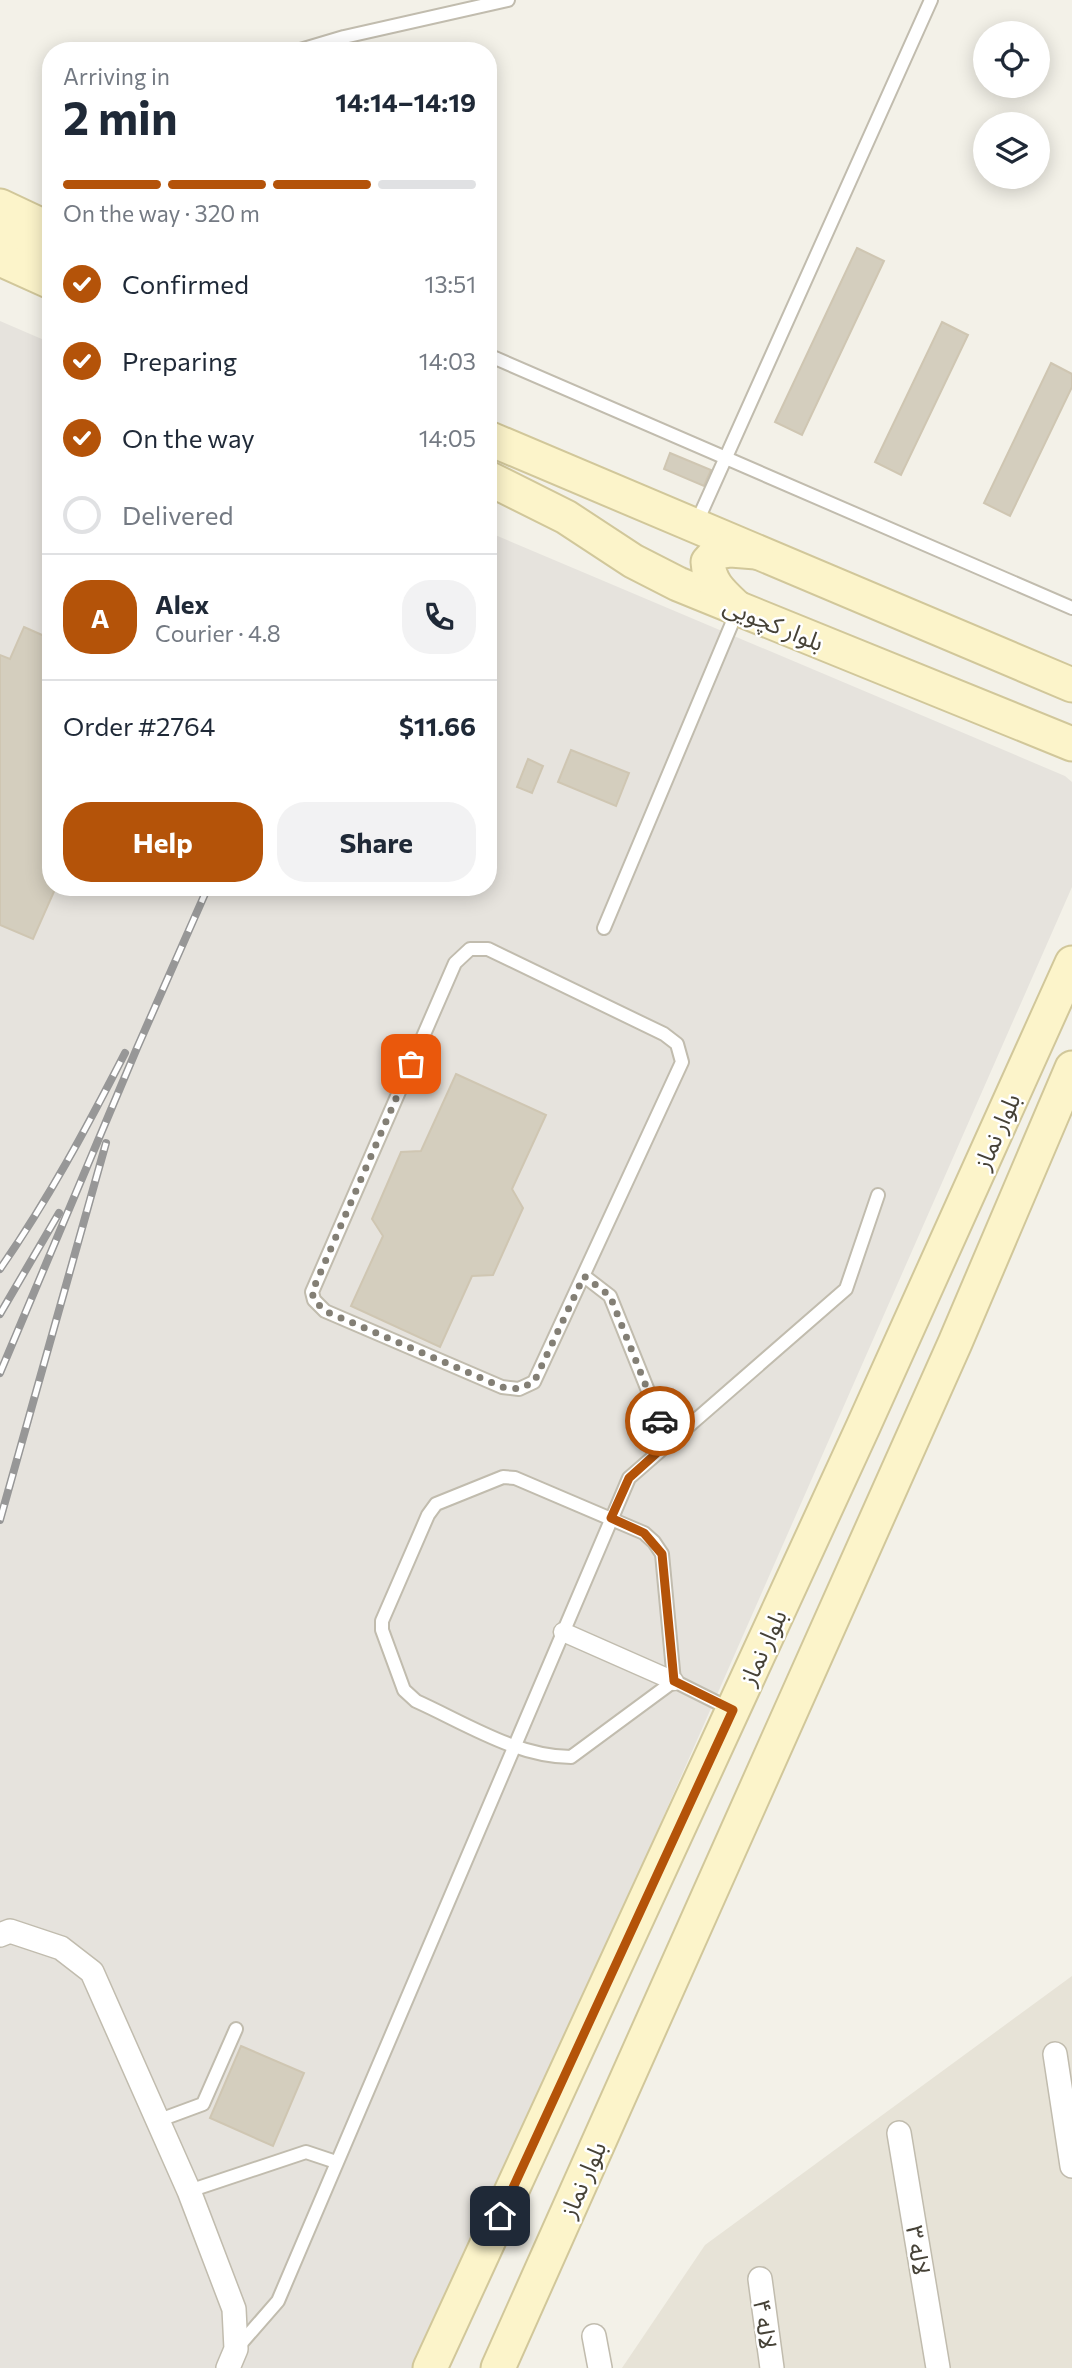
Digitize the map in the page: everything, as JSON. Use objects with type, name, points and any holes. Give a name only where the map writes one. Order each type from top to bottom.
[{"type":"main road","points":[[0,206],[42,226]]},
{"type":"main road","points":[[0,233],[42,251]]},
{"type":"main road","points":[[0,259],[42,278]]},
{"type":"main road","points":[[0,284],[42,302]]},
{"type":"main road","points":[[497,442],[1072,685]]},
{"type":"main road","name":"بلوار کچویی","points":[[497,482],[566,517],[656,573],[738,609],[1072,744]]},
{"type":"main road","points":[[738,609],[709,577],[708,562],[717,552],[756,552]]},
{"type":"main road","name":"بلوار نماز","points":[[430,2368],[863,1427],[1072,963]]},
{"type":"main road","name":"بلوار نماز","points":[[498,2368],[933,1394],[1072,1068]]},
{"type":"main road","points":[[887,1373],[892,1387],[904,1397],[919,1400],[933,1394]]},
{"type":"main road","points":[[863,1427],[883,1416],[895,1416],[906,1427],[912,1441]]},
{"type":"street","points":[[563,1632],[674,1681]]},
{"type":"street","points":[[0,1935],[10,1931],[61,1948],[92,1972],[189,2192],[234,2309],[232,2359]]},
{"type":"street","points":[[1055,2054],[1072,2166]]},
{"type":"street","name":"لاله ۳","points":[[899,2133],[938,2368]]},
{"type":"street","name":"لاله ۴","points":[[760,2279],[772,2368]]},
{"type":"street","points":[[594,2336],[600,2368]]},
{"type":"lane","points":[[327,42],[508,0]]},
{"type":"lane","points":[[695,524],[931,0]]},
{"type":"lane","points":[[497,359],[1072,608]]},
{"type":"lane","points":[[604,928],[738,609]]},
{"type":"lane","points":[[470,949],[488,949],[664,1034],[677,1044],[682,1062],[584,1276],[534,1382],[519,1389],[502,1387],[325,1311],[314,1300],[312,1292],[455,963],[470,949]]},
{"type":"lane","points":[[232,2359],[278,2301],[629,1478],[845,1289],[878,1195]]},
{"type":"lane","points":[[584,1276],[610,1296],[670,1441]]},
{"type":"lane","points":[[503,1477],[515,1478],[644,1533],[662,1554],[674,1681],[571,1757],[551,1757],[515,1747],[416,1701],[404,1690],[382,1630],[382,1621],[428,1515],[436,1504],[503,1477]]},
{"type":"lane","points":[[674,1681],[733,1710]]},
{"type":"lane","points":[[158,2121],[203,2104],[236,2029]]},
{"type":"lane","points":[[189,2192],[306,2152],[336,2162]]},
{"type":"shaded area","points":[[0,321],[42,339],[42,896],[497,896],[497,536],[1065,776],[1072,782],[1072,887],[421,2368],[0,2368]]},
{"type":"shaded area","points":[[1072,1976],[1072,2368],[622,2368],[705,2245]]},
{"type":"building","points":[[857,248],[884,261],[802,435],[775,422]]},
{"type":"building","points":[[942,322],[968,335],[901,475],[875,462]]},
{"type":"building","points":[[1051,363],[1072,374],[1072,387],[1010,516],[984,503]]},
{"type":"building","points":[[670,453],[711,470],[704,486],[664,469]]},
{"type":"building","points":[[24,627],[42,635],[42,896],[52,896],[33,939],[0,925],[0,655],[10,659]]},
{"type":"building","points":[[571,750],[629,773],[616,806],[558,782]]},
{"type":"building","points":[[528,759],[543,766],[532,793],[517,787]]},
{"type":"building","points":[[456,1074],[546,1115],[512,1189],[523,1208],[493,1275],[472,1276],[440,1347],[351,1306],[383,1236],[372,1219],[401,1152],[421,1151]]},
{"type":"building","points":[[241,2046],[304,2073],[273,2146],[210,2118]]},
{"type":"railway","points":[[0,1373],[204,896]]},
{"type":"railway","points":[[0,1269],[66,1163],[125,1053]]},
{"type":"railway","points":[[0,1520],[106,1143]]},
{"type":"railway","points":[[0,1314],[59,1213]]},
{"type":"way so far","points":[[411,1064],[312,1292],[314,1300],[325,1311],[502,1387],[519,1389],[534,1382],[584,1276],[610,1296],[660,1421]]},
{"type":"route","points":[[500,2216],[733,1710],[674,1681],[662,1554],[644,1533],[611,1518],[629,1478],[670,1441],[660,1421]]}]
